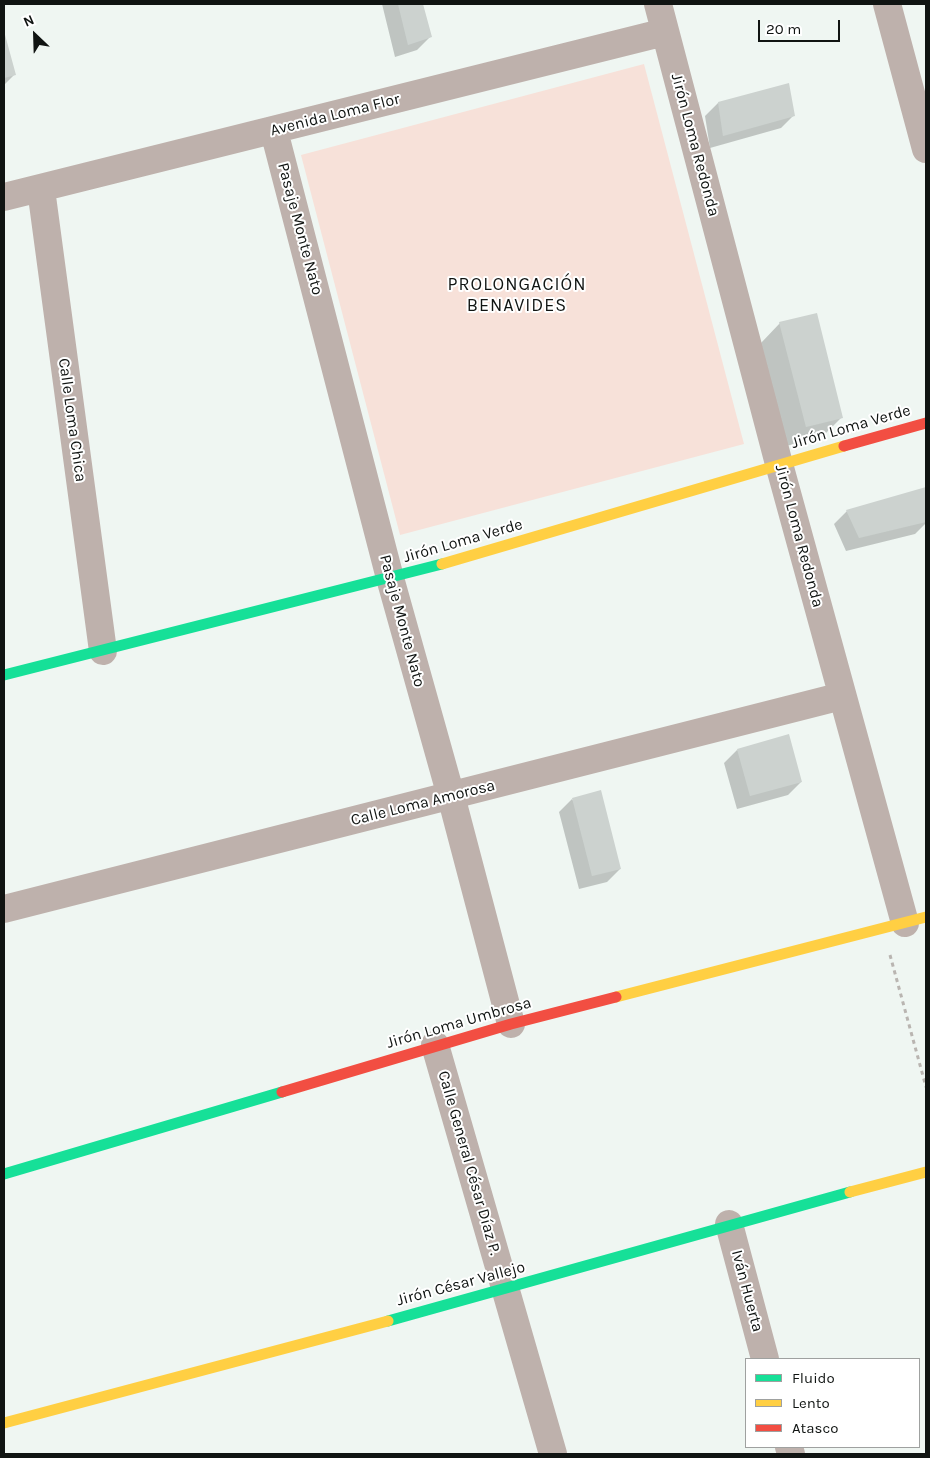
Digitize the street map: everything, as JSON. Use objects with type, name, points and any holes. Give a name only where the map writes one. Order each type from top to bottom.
[{"type":"street","name":"Jirón Loma Redonda","points":[[658,4],[779,464],[905,923]]},
{"type":"street","points":[[887,4],[926,149]]},
{"type":"street","name":"Avenida Loma Flor","points":[[4,197],[665,32]]},
{"type":"street","name":"Pasaje Monte Nato","points":[[274,130],[390,578],[451,796],[511,1024]]},
{"type":"street","name":"Calle Loma Chica","points":[[41,189],[103,651]]},
{"type":"street","name":"Jirón Loma Verde","points":[[4,675],[390,578],[504,547],[779,464],[926,423]]},
{"type":"street","name":"Calle Loma Amorosa","points":[[4,909],[842,696]]},
{"type":"street","name":"Jirón Loma Umbrosa","points":[[4,1174],[435,1045],[905,923]]},
{"type":"street","name":"Calle General César Díaz P.","points":[[435,1045],[553,1454]]},
{"type":"street","name":"Jirón César Vallejo","points":[[4,1423],[506,1289],[729,1224],[926,1172]]},
{"type":"street","name":"Iván Huerta","points":[[729,1224],[765,1358]]},
{"type":"path","points":[[905,923],[926,1087]]},
{"type":"shaded area","points":[[644,64],[744,444],[400,535],[301,155]]},
{"type":"building","points":[[398,4],[423,4],[432,37],[408,45]]},
{"type":"building","points":[[4,31],[16,75],[4,78]]},
{"type":"building","points":[[789,83],[795,116],[723,136],[718,102]]},
{"type":"building","points":[[817,313],[843,418],[806,427],[779,322]]},
{"type":"building","points":[[926,487],[926,522],[859,538],[846,510]]},
{"type":"building","points":[[789,734],[802,782],[750,796],[737,749]]},
{"type":"building","points":[[601,790],[621,869],[592,876],[572,798]]},
{"type":"traffic: fast","points":[[4,675],[442,564]]},
{"type":"traffic: fast","points":[[4,1174],[282,1092]]},
{"type":"traffic: fast","points":[[388,1321],[850,1192]]},
{"type":"traffic: slow","points":[[442,564],[844,446]]},
{"type":"traffic: slow","points":[[616,997],[926,917]]},
{"type":"traffic: slow","points":[[850,1192],[926,1172]]},
{"type":"traffic: slow","points":[[4,1423],[388,1321]]},
{"type":"traffic: jam","points":[[844,446],[926,423]]},
{"type":"traffic: jam","points":[[282,1092],[511,1024],[616,997]]},
{"type":"district","name":"PROLONGACIÓN BENAVIDES","points":[[517,295]]}]
